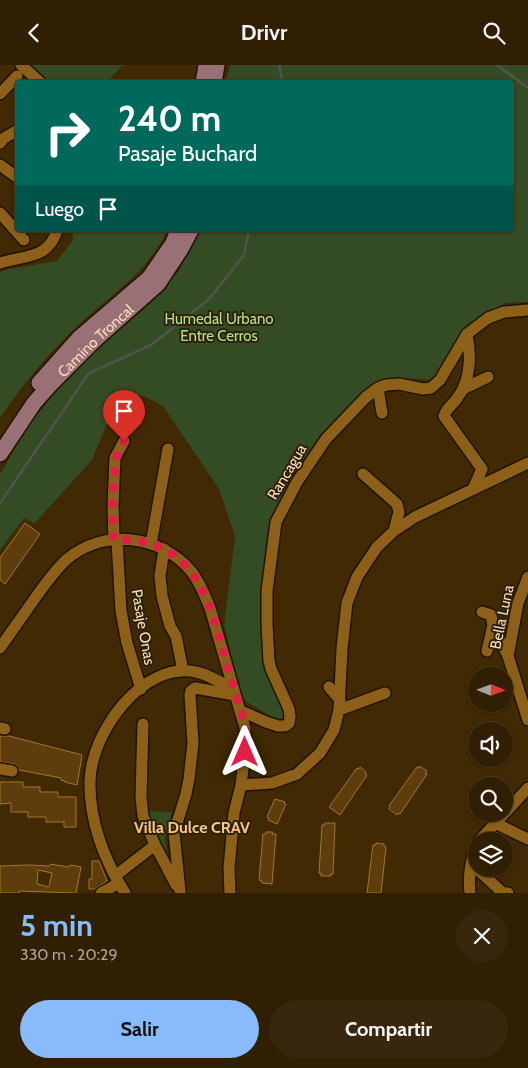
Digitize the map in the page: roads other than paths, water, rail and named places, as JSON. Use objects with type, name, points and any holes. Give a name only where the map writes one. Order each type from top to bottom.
[{"type":"main road","points":[[204,80],[206,65]]},
{"type":"main road","points":[[214,80],[217,65]]},
{"type":"main road","name":"Camino Troncal","points":[[0,436],[25,400],[80,338],[149,278],[173,243],[177,232]]},
{"type":"main road","name":"Camino Troncal","points":[[0,454],[34,403],[50,385],[95,340],[158,284],[190,232]]},
{"type":"street","points":[[0,94],[19,71],[37,77],[39,80]]},
{"type":"street","points":[[0,143],[4,138],[15,132]]},
{"type":"street","points":[[0,165],[15,176]]},
{"type":"street","points":[[2,218],[15,231]]},
{"type":"street","points":[[16,232],[24,240]]},
{"type":"street","points":[[0,263],[42,253],[54,241],[56,232]]},
{"type":"street","points":[[382,413],[378,388],[399,384],[427,389],[434,387],[440,381],[467,334],[488,318],[504,312],[528,310]]},
{"type":"street","points":[[467,334],[470,350],[469,367],[463,389],[444,416],[482,469],[473,489]]},
{"type":"street","points":[[463,389],[488,377]]},
{"type":"street","name":"Rancagua","points":[[241,711],[278,727],[286,726],[289,723],[289,709],[271,669],[268,650],[267,591],[276,522],[297,482],[317,451],[366,397],[378,388]]},
{"type":"street","name":"Pasaje Onas","points":[[124,441],[116,458],[112,506],[127,643],[141,689]]},
{"type":"street","points":[[151,543],[168,449]]},
{"type":"street","points":[[241,785],[272,783],[297,774],[320,753],[334,730],[339,705],[347,603],[357,577],[372,552],[394,531],[415,517],[528,463]]},
{"type":"street","points":[[363,473],[398,508],[394,531]]},
{"type":"street","points":[[0,648],[44,585],[67,559],[93,544],[116,540],[140,541],[151,543],[179,559],[192,573],[204,593],[245,728],[245,752],[241,785],[234,813],[229,868],[230,893]]},
{"type":"street","points":[[164,549],[160,577],[162,597],[170,625],[176,636],[183,671]]},
{"type":"street","name":"Bella Luna","points":[[528,577],[518,603],[508,656],[528,720]]},
{"type":"street","points":[[482,612],[491,615],[493,625],[508,656]]},
{"type":"street","points":[[487,651],[493,625]]},
{"type":"street","points":[[120,884],[104,854],[97,831],[90,792],[94,755],[108,725],[126,701],[157,678],[169,673],[196,672],[218,680],[235,693]]},
{"type":"street","points":[[329,687],[339,705]]},
{"type":"street","points":[[180,892],[174,833],[189,779],[193,743],[191,691],[196,688],[235,693]]},
{"type":"street","points":[[339,705],[385,693]]},
{"type":"street","points":[[143,724],[143,816],[155,845],[180,892]]},
{"type":"street","points":[[0,769],[12,771]]},
{"type":"street","points":[[487,832],[528,788]]},
{"type":"street","points":[[495,823],[528,839]]},
{"type":"street","points":[[101,893],[120,884],[155,845]]},
{"type":"street","points":[[469,877],[470,893]]},
{"type":"street","points":[[486,877],[503,893],[508,893]]},
{"type":"waterway","points":[[279,65],[282,80]]},
{"type":"waterway","points":[[497,65],[528,88]]},
{"type":"waterway","points":[[0,503],[89,373],[151,345],[209,299],[244,255],[249,232]]},
{"type":"district","name":"Villa Dulce CRAV","points":[[192,827]]},
{"type":"park label","name":"Humedal Urbano Entre Cerros","points":[[219,328]]}]
